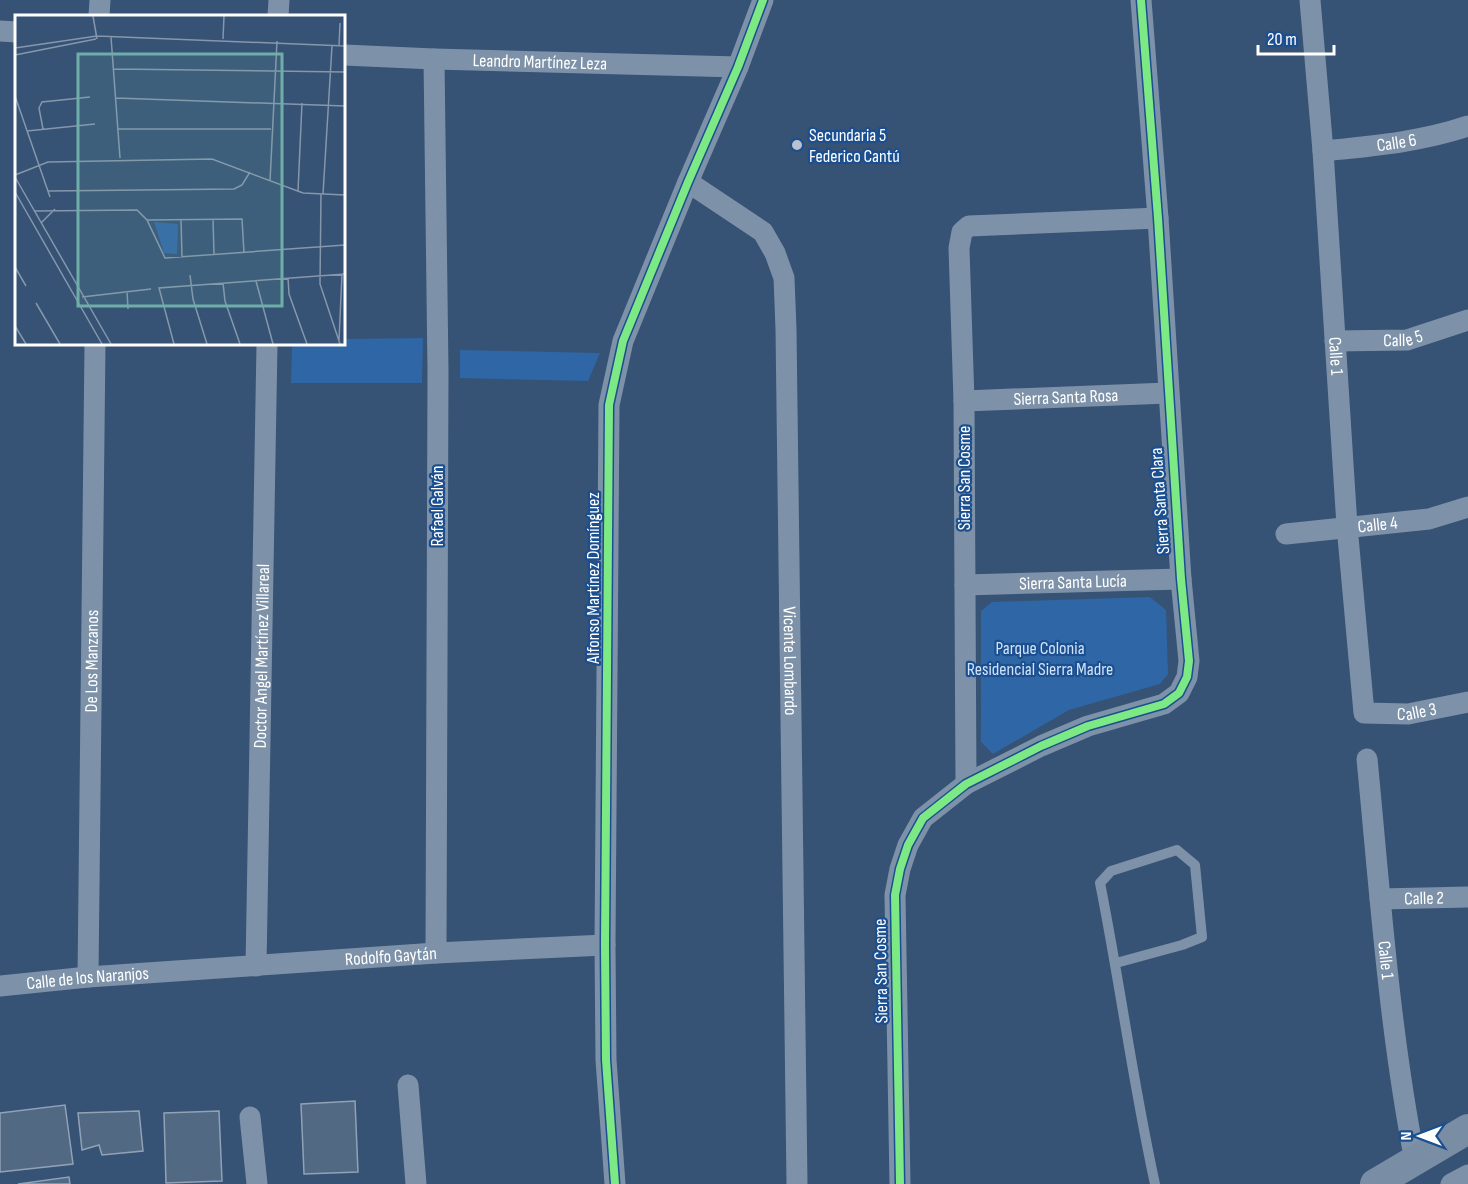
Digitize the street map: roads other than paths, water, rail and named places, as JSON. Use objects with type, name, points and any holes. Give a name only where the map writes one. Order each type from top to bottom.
[{"type":"main road","points":[[1375,1184],[1468,1129]]},
{"type":"street","points":[[278,15],[279,0]]},
{"type":"street","name":"Alfonso Martínez Domínguez","points":[[615,1184],[606,1060],[605,945],[609,405],[623,341],[738,67],[763,0]]},
{"type":"street","name":"Sierra Santa Clara","points":[[966,784],[1041,746],[1079,730],[1164,704],[1179,693],[1187,677],[1189,661],[1181,579],[1158,218],[1141,0]]},
{"type":"street","name":"Calle 1","points":[[1310,0],[1323,151],[1347,526],[1364,713]]},
{"type":"street","points":[[0,31],[15,32]]},
{"type":"street","name":"Leandro Martínez Leza","points":[[345,55],[738,67]]},
{"type":"street","name":"Rafael Galván","points":[[434,59],[438,370],[436,952]]},
{"type":"street","name":"Calle 6","points":[[1323,151],[1386,145],[1468,126]]},
{"type":"street","name":"Vicente Lombardo","points":[[688,182],[763,232],[775,253],[784,278],[797,1184]]},
{"type":"street","name":"Sierra San Cosme","points":[[900,1184],[895,895],[908,845],[923,818],[966,784],[964,401],[959,248],[962,232],[969,226],[1158,218]]},
{"type":"street","name":"Calle 5","points":[[1335,341],[1407,340],[1468,320]]},
{"type":"street","name":"De Los Manzanos","points":[[88,977],[95,345]]},
{"type":"street","name":"Doctor Angel Martínez Villareal","points":[[256,966],[267,345]]},
{"type":"street","name":"Sierra Santa Rosa","points":[[964,401],[1168,393]]},
{"type":"street","name":"Calle 4","points":[[1286,534],[1429,519],[1468,507]]},
{"type":"street","name":"Sierra Santa Lucía","points":[[965,585],[1181,579]]},
{"type":"street","name":"Calle 3","points":[[1364,713],[1408,714],[1468,702]]},
{"type":"street","name":"Calle 1","points":[[1367,759],[1388,982],[1400,1076],[1415,1161]]},
{"type":"street","name":"Calle 2","points":[[1380,899],[1468,897]]},
{"type":"street","name":"Rodolfo Gaytán","points":[[176,971],[436,952],[605,945]]},
{"type":"street","name":"Calle de los Naranjos","points":[[0,986],[176,971]]},
{"type":"street","points":[[408,1085],[416,1184]]},
{"type":"street","points":[[250,1117],[257,1184]]},
{"type":"street","points":[[1451,1184],[1468,1174]]},
{"type":"lane","points":[[1116,963],[1182,945],[1202,937],[1195,865],[1177,850],[1111,871],[1101,883],[1138,1104],[1155,1184]]},
{"type":"place","name":"Secundaria 5 Federico Cantú","points":[[797,145]]},
{"type":"park label","name":"Parque Colonia Residencial Sierra Madre","points":[[1040,658]]}]
